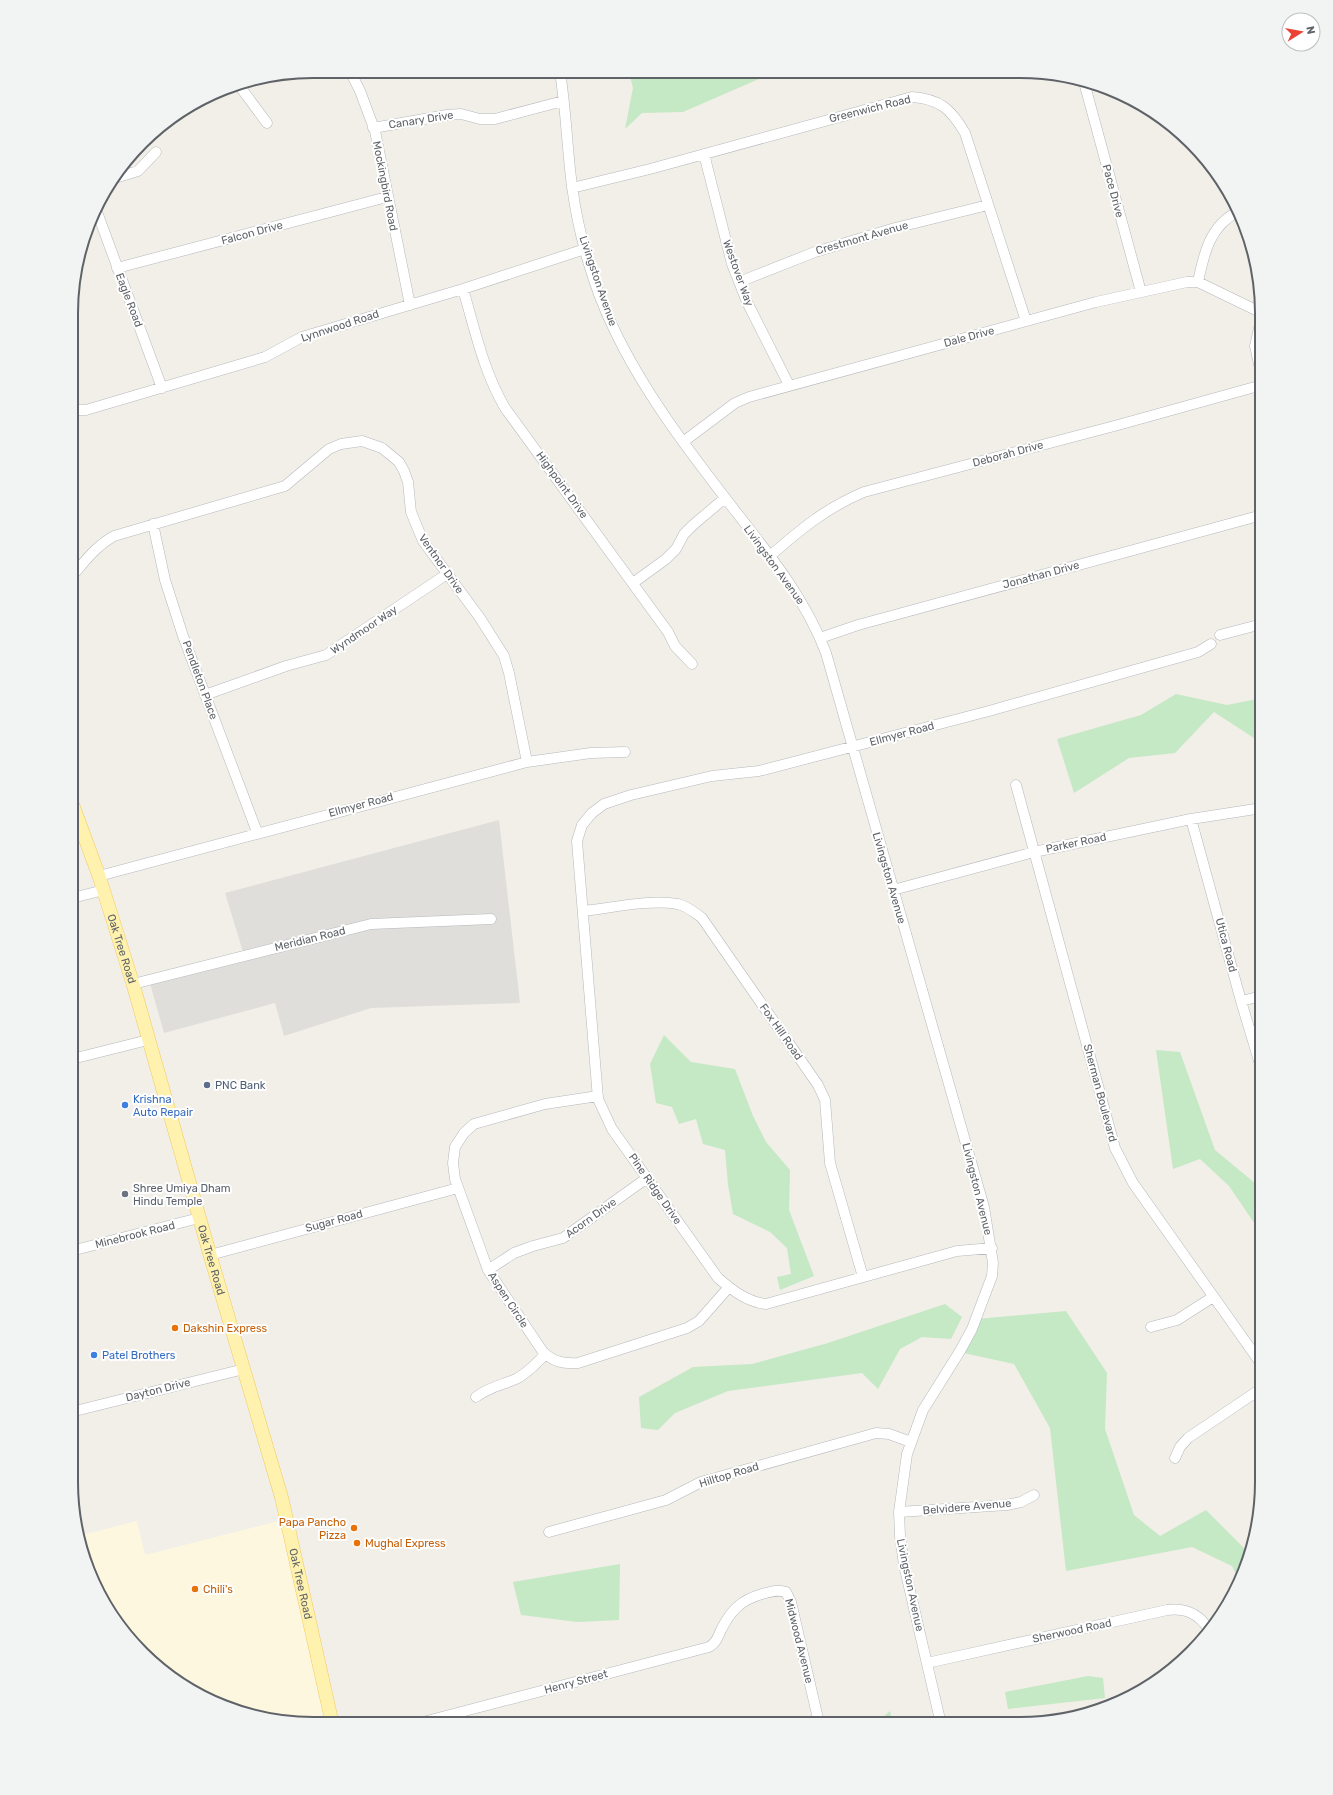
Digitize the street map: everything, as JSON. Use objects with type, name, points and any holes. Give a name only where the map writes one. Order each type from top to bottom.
[{"type":"main road","name":"Oak Tree Road","points":[[78,819],[100,876],[133,984],[199,1218],[282,1499],[331,1717]]},
{"type":"street","name":"Mockingbird Road","points":[[354,78],[360,91],[373,128],[410,305]]},
{"type":"street","name":"Livingston Avenue","points":[[561,78],[572,188],[585,249],[613,327],[651,395],[683,442],[770,556],[800,600],[820,638],[984,1207],[992,1248],[992,1276],[972,1328],[960,1351],[923,1410],[905,1461],[899,1512],[900,1536],[904,1565],[939,1717]]},
{"type":"street","name":"Pace Drive","points":[[1085,87],[1141,292]]},
{"type":"street","points":[[242,89],[267,123]]},
{"type":"street","name":"Greenwich Road","points":[[572,188],[704,154],[912,97],[929,98],[949,111],[965,133],[1026,321]]},
{"type":"street","name":"Canary Drive","points":[[373,128],[447,115],[461,114],[480,119],[495,119],[563,101]]},
{"type":"street","points":[[124,175],[138,170],[156,152]]},
{"type":"street","name":"Westover Way","points":[[704,154],[723,233],[739,282],[789,385]]},
{"type":"street","name":"Falcon Drive","points":[[117,268],[387,197]]},
{"type":"street","name":"Crestmont Avenue","points":[[739,282],[815,252],[895,228],[988,205]]},
{"type":"street","points":[[1233,214],[1211,236],[1205,249],[1198,282],[1255,310]]},
{"type":"street","name":"Eagle Road","points":[[99,217],[162,388]]},
{"type":"street","name":"Lynnwood Road","points":[[78,410],[86,410],[265,357],[302,337],[463,289],[585,249]]},
{"type":"street","name":"Dale Drive","points":[[683,442],[735,403],[749,397],[1026,321],[1141,292],[1187,282],[1198,282]]},
{"type":"street","name":"Highpoint Drive","points":[[463,289],[482,356],[492,385],[498,396],[668,632],[675,646],[692,664]]},
{"type":"street","name":"Deborah Drive","points":[[770,556],[815,518],[845,500],[864,492],[1118,425],[1255,387]]},
{"type":"street","name":"Ventnor Drive","points":[[78,568],[85,558],[101,543],[114,536],[285,486],[329,449],[341,444],[362,442],[382,448],[399,462],[408,482],[412,512],[418,532],[480,618],[504,656],[509,673],[527,762]]},
{"type":"street","points":[[633,583],[666,559],[676,549],[684,534],[725,498]]},
{"type":"street","name":"Jonathan Drive","points":[[820,638],[858,625],[1255,517]]},
{"type":"street","name":"Pendleton Place","points":[[153,524],[165,580],[205,694],[257,832]]},
{"type":"street","name":"Wyndmoor Way","points":[[205,694],[286,666],[326,655],[447,574]]},
{"type":"street","points":[[1220,635],[1255,626]]},
{"type":"street","name":"Ellmyer Road","points":[[592,813],[604,804],[660,787],[712,776],[759,771],[852,748],[1198,652],[1211,644]]},
{"type":"street","name":"Ellmyer Road","points":[[100,876],[257,832],[527,762],[591,753],[625,752]]},
{"type":"street","name":"Sherman Boulevard","points":[[1016,785],[1115,1148],[1132,1183],[1255,1355]]},
{"type":"street","name":"Parker Road","points":[[893,890],[1034,852],[1191,819],[1255,809]]},
{"type":"street","name":"Pine Ridge Drive","points":[[592,813],[582,825],[577,841],[598,1096],[612,1129],[718,1278],[729,1287],[757,1303],[766,1304],[957,1251],[992,1248]]},
{"type":"street","name":"Utica Road","points":[[1191,819],[1255,1048]]},
{"type":"street","points":[[78,896],[104,890]]},
{"type":"street","name":"Fox Hill Road","points":[[583,911],[660,903],[679,904],[690,909],[702,918],[818,1085],[825,1100],[830,1162],[863,1277]]},
{"type":"street","name":"Meridian Road","points":[[133,984],[371,924],[491,918]]},
{"type":"street","points":[[1241,1001],[1255,998]]},
{"type":"street","points":[[78,1058],[148,1040]]},
{"type":"street","name":"Aspen Circle","points":[[598,1096],[545,1104],[474,1124],[464,1133],[456,1147],[453,1163],[458,1188],[488,1270],[546,1354],[554,1361],[566,1364],[578,1363],[687,1328],[699,1321],[729,1287]]},
{"type":"street","name":"Acorn Drive","points":[[488,1270],[514,1253],[563,1238],[647,1178]]},
{"type":"street","name":"Sugar Road","points":[[210,1255],[458,1188]]},
{"type":"street","name":"Minebrook Road","points":[[78,1249],[199,1218]]},
{"type":"street","points":[[1151,1327],[1177,1320],[1213,1297]]},
{"type":"street","points":[[476,1397],[485,1390],[516,1379],[528,1371],[546,1354]]},
{"type":"street","name":"Dayton Drive","points":[[78,1410],[244,1369]]},
{"type":"street","points":[[1175,1458],[1180,1447],[1188,1438],[1255,1393]]},
{"type":"street","name":"Hilltop Road","points":[[549,1532],[666,1500],[701,1482],[876,1433],[889,1434],[911,1442]]},
{"type":"street","name":"Belvidere Avenue","points":[[899,1512],[1007,1505],[1022,1502],[1034,1495]]},
{"type":"street","name":"Midwood Avenue","points":[[721,1630],[733,1610],[748,1598],[780,1590],[786,1592],[791,1602],[818,1717]]},
{"type":"street","name":"Sherwood Road","points":[[927,1663],[1167,1610],[1181,1609],[1190,1612],[1201,1620],[1206,1626]]},
{"type":"street","name":"Henry Street","points":[[445,1717],[699,1650],[714,1644],[721,1630]]},
{"type":"shaded area","points":[[499,820],[520,1003],[371,1008],[284,1036],[275,1003],[164,1033],[149,980],[244,955],[225,893]]},
{"type":"shaded area","points":[[287,1519],[331,1717],[283,1715],[238,1705],[209,1693],[158,1659],[136,1637],[102,1586],[90,1557],[84,1534],[137,1521],[145,1555]]},
{"type":"green space","points":[[630,78],[761,78],[683,112],[642,113],[625,129],[633,88]]},
{"type":"green space","points":[[1176,694],[1227,705],[1255,699],[1255,739],[1214,712],[1175,753],[1129,758],[1074,793],[1057,739],[1141,715]]},
{"type":"green space","points":[[664,1035],[691,1062],[735,1069],[753,1116],[766,1142],[790,1170],[789,1210],[814,1276],[780,1290],[777,1277],[791,1274],[787,1248],[770,1232],[733,1214],[728,1185],[725,1150],[703,1144],[696,1119],[679,1124],[672,1107],[656,1103],[650,1064]]},
{"type":"green space","points":[[1156,1050],[1180,1052],[1215,1150],[1255,1183],[1255,1224],[1229,1186],[1200,1159],[1173,1169]]},
{"type":"green space","points":[[945,1304],[962,1317],[951,1339],[922,1337],[900,1349],[878,1389],[862,1373],[728,1391],[675,1413],[658,1430],[641,1428],[639,1397],[693,1367],[752,1364],[828,1343]]},
{"type":"green space","points":[[1066,1311],[1107,1373],[1105,1429],[1134,1515],[1160,1536],[1206,1510],[1245,1549],[1236,1574],[1232,1566],[1192,1547],[1066,1571],[1050,1428],[1014,1364],[959,1352],[976,1319]]},
{"type":"green space","points":[[620,1564],[619,1620],[578,1622],[521,1615],[513,1582]]},
{"type":"green space","points":[[1088,1676],[1103,1678],[1105,1698],[1008,1709],[1005,1692]]},
{"type":"green space","points":[[890,1711],[891,1717],[883,1717]]},
{"type":"place","name":"PNC Bank","points":[[207,1085]]},
{"type":"place","name":"Krishna Auto Repair","points":[[125,1105]]},
{"type":"place","name":"Shree Umiya Dham Hindu Temple","points":[[125,1194]]},
{"type":"place","name":"Dakshin Express","points":[[175,1328]]},
{"type":"place","name":"Patel Brothers","points":[[94,1355]]},
{"type":"place","name":"Papa Pancho Pizza","points":[[354,1528]]},
{"type":"place","name":"Mughal Express","points":[[357,1543]]},
{"type":"place","name":"Chili's","points":[[195,1589]]}]
